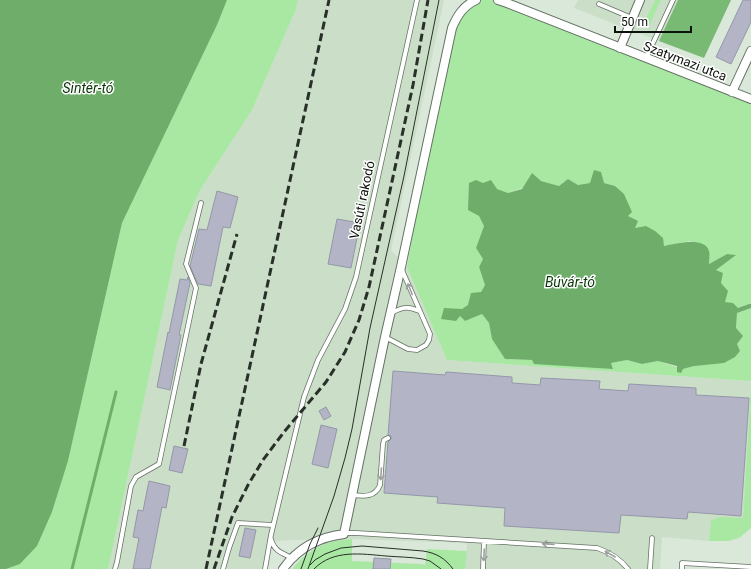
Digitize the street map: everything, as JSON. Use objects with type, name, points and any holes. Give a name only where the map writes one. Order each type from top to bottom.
[{"type":"street","points":[[283,569],[302,549],[317,540],[331,535],[344,534],[452,28],[461,11],[476,0]]},
{"type":"street","name":"Szatymazi utca","points":[[498,0],[507,1],[620,48],[751,99]]},
{"type":"street","points":[[620,48],[640,0]]},
{"type":"street","points":[[732,92],[751,51]]},
{"type":"lane","name":"Vasúti rakodó","points":[[265,569],[273,525],[304,397],[318,360],[345,309],[356,277],[417,0]]},
{"type":"lane","points":[[646,58],[673,0]]},
{"type":"lane","points":[[600,4],[632,18]]},
{"type":"lane","points":[[114,569],[117,562],[131,486],[136,477],[159,464],[196,288],[186,264],[201,203]]},
{"type":"lane","points":[[385,337],[408,349],[417,350],[426,345],[429,340],[430,334],[401,267]]},
{"type":"lane","points":[[390,313],[406,307],[419,311]]},
{"type":"lane","points":[[352,495],[370,495],[378,490],[380,485],[383,444],[384,440],[388,438]]},
{"type":"lane","points":[[223,569],[238,523],[273,525]]},
{"type":"lane","points":[[344,534],[356,533],[597,548],[605,550],[616,557],[628,569]]},
{"type":"lane","points":[[271,535],[272,543],[276,549],[292,558]]},
{"type":"lane","points":[[650,569],[652,538]]},
{"type":"lane","points":[[483,569],[484,541]]},
{"type":"lane","points":[[682,569],[682,563],[704,566],[751,567]]},
{"type":"shaded area","points":[[227,0],[298,0],[296,9],[252,110],[200,190],[178,240],[108,569],[6,569],[20,564],[37,546],[52,512],[68,461],[122,223],[217,25]]},
{"type":"shaded area","points":[[298,0],[444,0],[391,250],[407,267],[447,360],[751,381],[743,519],[720,517],[711,520],[709,541],[662,537],[660,569],[465,569],[467,543],[352,539],[328,542],[317,547],[318,539],[271,541],[264,569],[108,569],[178,240],[200,190],[252,110],[296,9]]},
{"type":"shaded area","points":[[476,0],[498,0],[751,99],[751,304],[738,308],[725,303],[721,283],[723,273],[716,270],[735,255],[727,254],[709,264],[709,250],[690,241],[664,246],[635,228],[615,186],[604,183],[578,185],[568,179],[559,186],[541,181],[508,193],[497,189],[479,216],[484,226],[476,248],[483,259],[479,267],[485,285],[481,292],[462,310],[460,316],[465,321],[482,314],[489,323],[492,339],[505,359],[533,360],[613,369],[611,363],[627,360],[642,364],[658,361],[683,369],[694,366],[737,344],[737,313],[751,308],[751,381],[447,360],[407,267],[452,28]]},
{"type":"shaded area","points":[[578,0],[678,0],[659,41],[574,8]]},
{"type":"shaded area","points":[[655,0],[661,0],[649,26],[644,23]]},
{"type":"shaded area","points":[[678,0],[731,0],[704,58],[659,41]]},
{"type":"shaded area","points":[[751,384],[751,528],[739,538],[728,541],[709,541],[711,520],[720,517],[743,518]]},
{"type":"shaded area","points":[[352,539],[352,561],[425,565],[427,549],[467,551],[465,569],[292,569],[305,556],[319,547],[342,540]]},
{"type":"water","name":"Sintér-tó","points":[[0,0],[227,0],[217,25],[122,223],[68,461],[52,512],[37,546],[20,564],[6,569],[0,569]]},
{"type":"water","name":"Búvár-tó","points":[[594,170],[601,172],[604,183],[615,186],[624,194],[632,212],[628,216],[638,221],[635,228],[646,226],[655,231],[663,238],[664,246],[689,242],[702,244],[706,246],[709,251],[709,264],[727,254],[736,255],[716,270],[723,273],[721,283],[728,291],[725,302],[733,303],[738,308],[751,304],[751,308],[737,313],[736,328],[743,336],[737,344],[740,351],[735,357],[724,363],[694,366],[683,369],[681,373],[677,372],[677,366],[658,361],[642,364],[627,360],[611,363],[613,369],[534,364],[532,360],[505,359],[492,339],[489,323],[482,314],[465,321],[460,316],[456,321],[441,319],[444,308],[462,309],[468,305],[471,293],[481,292],[485,285],[479,267],[483,259],[476,248],[484,226],[479,216],[468,210],[469,183],[476,180],[483,183],[491,180],[497,189],[508,193],[522,189],[532,173],[541,181],[559,186],[568,179],[578,185],[590,183]]},
{"type":"building","points":[[743,0],[751,0],[751,22],[731,64],[716,57]]},
{"type":"building","points":[[217,191],[238,197],[230,228],[223,227],[211,286],[198,284],[190,266],[199,229],[207,230]]},
{"type":"building","points":[[337,219],[360,223],[351,268],[328,264]]},
{"type":"building","points":[[188,277],[190,283],[179,335],[181,335],[170,390],[157,387],[180,279],[187,280]]},
{"type":"building","points":[[393,371],[445,375],[446,372],[512,377],[512,383],[540,385],[541,378],[600,381],[599,389],[628,391],[629,384],[696,388],[696,395],[749,398],[741,516],[688,512],[687,519],[621,515],[619,533],[504,526],[505,508],[437,503],[438,497],[384,493],[388,442],[391,439],[391,436],[388,435]]},
{"type":"building","points":[[326,407],[331,416],[324,420],[319,411]]},
{"type":"building","points":[[321,425],[337,429],[328,468],[312,464]]},
{"type":"building","points":[[174,446],[188,449],[182,473],[169,470]]},
{"type":"building","points":[[149,481],[170,486],[166,508],[162,507],[150,569],[133,569],[139,538],[133,537],[138,510],[143,511]]},
{"type":"building","points":[[245,528],[256,530],[250,558],[239,556]]},
{"type":"building","points":[[374,558],[391,559],[390,569],[373,569]]},
{"type":"waterway","points":[[72,569],[116,392]]},
{"type":"tram line","points":[[308,569],[334,496],[352,429],[370,328],[404,176],[439,0]]},
{"type":"tram line","points":[[301,569],[310,544],[318,528]]},
{"type":"tram line","points":[[310,565],[325,554],[341,548],[362,546],[428,552],[443,559],[453,569]]},
{"type":"tram line","points":[[314,569],[330,558],[348,554],[423,559],[430,561],[441,569]]},
{"type":"railway","points":[[206,569],[329,0]]},
{"type":"railway","points":[[214,569],[232,517],[248,485],[263,460],[284,432],[326,382],[345,352],[359,320],[369,287],[413,85],[428,0]]},
{"type":"railway","points":[[184,446],[201,364],[237,234]]}]
